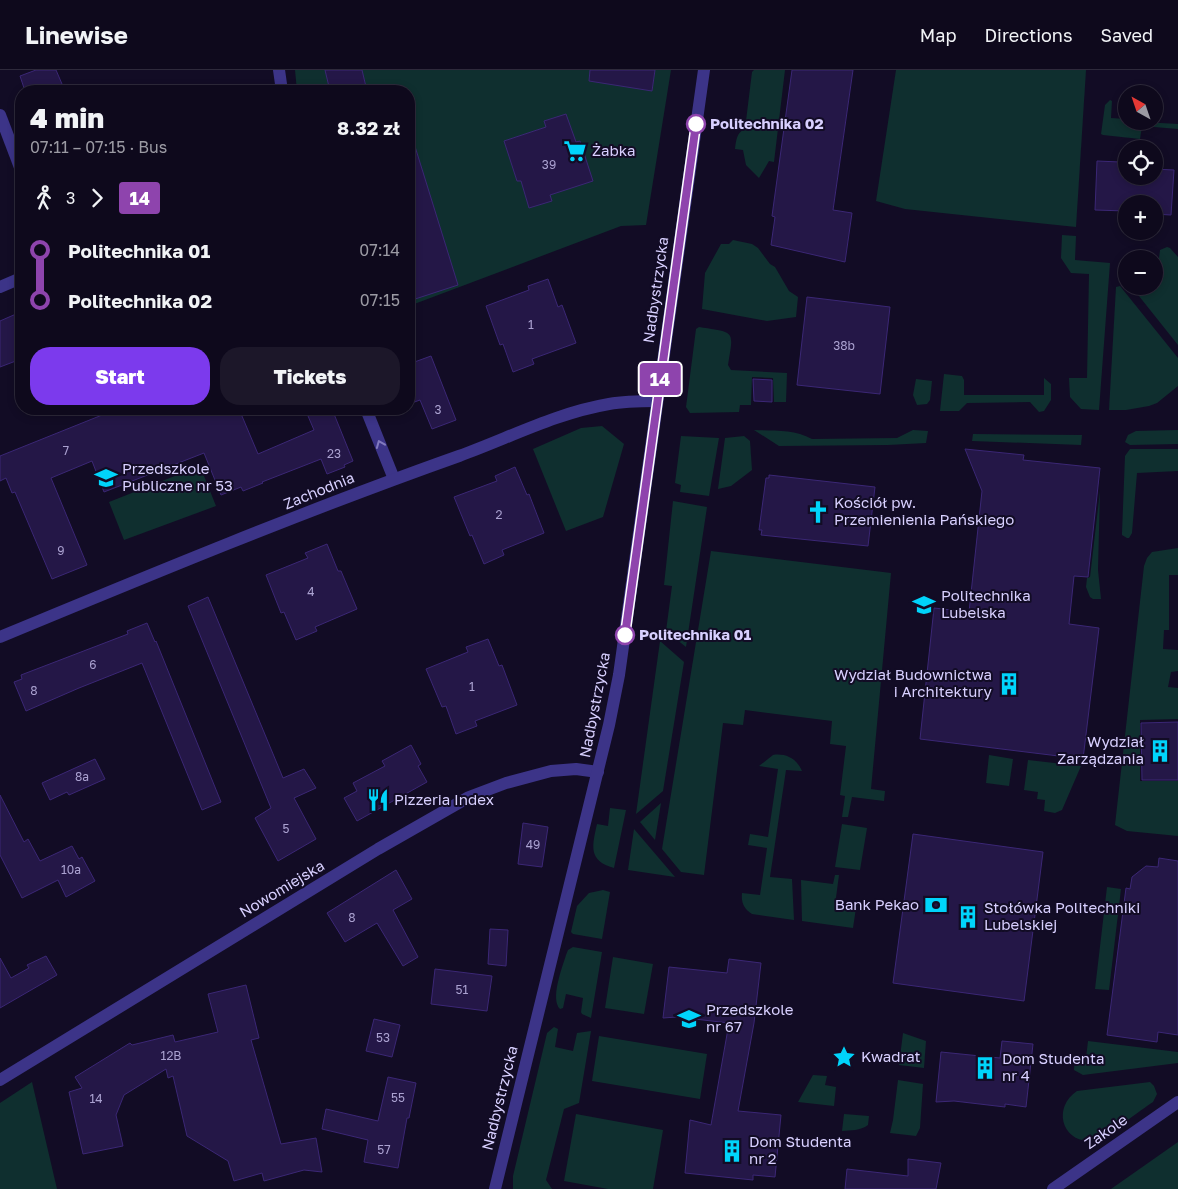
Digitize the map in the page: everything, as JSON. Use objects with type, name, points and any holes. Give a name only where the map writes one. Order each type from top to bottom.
[{"type":"street","points":[[279,70],[281,85]]},
{"type":"street","name":"Nadbystrzycka","points":[[495,1189],[598,772],[619,675],[704,70]]},
{"type":"street","points":[[0,115],[15,154]]},
{"type":"street","points":[[0,287],[15,281]]},
{"type":"street","name":"Zachodnia","points":[[0,638],[152,574],[394,479],[554,419],[587,408],[618,403],[658,401]]},
{"type":"street","points":[[368,415],[394,479]]},
{"type":"street","name":"Nowomiejska","points":[[0,1080],[378,849],[469,797],[506,783],[543,773],[576,769],[598,772]]},
{"type":"street","name":"Zakole","points":[[1053,1189],[1178,1102]]},
{"type":"green space","points":[[295,70],[671,70],[646,225],[621,226],[415,304],[415,85],[296,85]]},
{"type":"green space","points":[[754,70],[785,70],[774,162],[769,161],[759,178],[746,165],[743,150],[735,149],[739,134],[745,129],[752,72]]},
{"type":"green space","points":[[896,70],[1086,70],[1076,227],[905,209],[876,201]]},
{"type":"green space","points":[[1110,100],[1112,101],[1111,118],[1118,118],[1118,130],[1141,130],[1140,139],[1101,134],[1105,105]]},
{"type":"green space","points":[[1163,123],[1178,124],[1178,129],[1163,128]]},
{"type":"green space","points":[[1062,235],[1076,236],[1075,260],[1110,263],[1099,410],[1081,409],[1070,397],[1069,378],[1087,378],[1089,274],[1071,273],[1061,258]]},
{"type":"green space","points":[[733,240],[752,244],[775,267],[789,291],[798,297],[796,317],[767,321],[702,309],[705,273],[721,244],[729,244]]},
{"type":"green space","points":[[1167,247],[1170,248],[1178,257],[1178,345],[1138,295],[1163,295],[1163,250],[1160,250]]},
{"type":"green space","points":[[1118,286],[1118,295],[1127,295],[1178,358],[1178,386],[1157,403],[1149,406],[1126,410],[1109,410],[1116,287]]},
{"type":"green space","points":[[699,327],[720,330],[729,335],[731,345],[728,365],[731,370],[787,373],[786,402],[774,402],[773,378],[752,377],[751,405],[740,405],[739,412],[690,413],[686,407],[696,329]]},
{"type":"green space","points":[[944,374],[962,376],[964,380],[964,395],[1044,395],[1044,378],[1051,384],[1051,400],[1044,411],[1039,412],[1030,402],[967,403],[959,411],[940,411]]},
{"type":"green space","points":[[916,379],[932,381],[930,400],[927,404],[917,405],[913,395]]},
{"type":"green space","points":[[602,426],[624,444],[603,517],[566,531],[533,449],[581,428]]},
{"type":"green space","points":[[754,430],[791,432],[812,439],[897,438],[913,430],[928,431],[926,443],[779,446]]},
{"type":"green space","points":[[1178,430],[1178,444],[1130,445],[1125,442],[1128,435],[1136,431]]},
{"type":"green space","points":[[973,434],[1082,435],[1081,445],[972,441]]},
{"type":"green space","points":[[681,436],[719,438],[709,496],[680,492],[681,485],[675,483]]},
{"type":"green space","points":[[744,436],[750,441],[752,470],[731,486],[718,489],[725,438]]},
{"type":"green space","points":[[1130,449],[1178,449],[1178,471],[1137,473],[1132,533],[1127,538],[1122,533],[1125,456]]},
{"type":"green space","points":[[200,466],[216,506],[124,540],[109,502]]},
{"type":"green space","points":[[1100,491],[1098,570],[1101,599],[1093,599],[1090,597],[1086,587],[1087,578],[1090,577]]},
{"type":"green space","points":[[673,501],[707,507],[686,647],[666,631],[672,586],[664,585]]},
{"type":"green space","points":[[1178,548],[1178,575],[1169,575],[1169,630],[1164,630],[1163,649],[1178,650],[1178,671],[1171,672],[1168,687],[1178,688],[1178,719],[1140,720],[1140,781],[1178,781],[1178,836],[1127,831],[1115,825],[1144,566],[1152,552]]},
{"type":"green space","points":[[711,551],[891,573],[871,789],[885,791],[884,801],[852,797],[848,817],[842,817],[845,796],[840,795],[846,746],[830,744],[832,721],[745,710],[743,725],[723,723],[704,875],[681,872],[662,849]]},
{"type":"green space","points":[[660,641],[684,662],[663,791],[636,814]]},
{"type":"green space","points":[[773,755],[791,758],[802,771],[786,770],[770,877],[792,879],[794,920],[752,914],[745,908],[742,900],[742,893],[760,895],[767,848],[748,845],[750,834],[768,837],[778,769],[759,766]]},
{"type":"green space","points":[[989,755],[1013,759],[1009,786],[986,783]]},
{"type":"green space","points":[[1028,760],[1081,766],[1062,810],[1055,813],[1044,811],[1045,800],[1037,799],[1038,792],[1024,790]]},
{"type":"green space","points":[[661,803],[655,840],[640,822]]},
{"type":"green space","points":[[610,808],[626,810],[614,868],[606,865],[596,857],[593,846],[597,824],[608,826]]},
{"type":"green space","points":[[842,824],[867,828],[860,870],[835,867]]},
{"type":"green space","points":[[634,829],[675,877],[628,870]]},
{"type":"green space","points":[[835,875],[839,875],[835,905],[856,908],[853,928],[802,921],[801,880],[833,884]]},
{"type":"green space","points":[[1107,887],[1121,889],[1109,990],[1095,989]]},
{"type":"green space","points":[[603,890],[610,892],[602,939],[573,934],[571,932],[577,906],[589,893]]},
{"type":"green space","points":[[573,947],[602,952],[591,1018],[581,1012],[583,998],[566,994],[563,1008],[560,1009],[557,1004],[556,991],[560,975],[568,950]]},
{"type":"green space","points":[[613,957],[653,964],[644,1014],[605,1008]]},
{"type":"green space","points":[[554,1027],[558,1029],[555,1047],[573,1051],[577,1033],[591,1031],[579,1103],[564,1109],[546,1180],[552,1189],[513,1189],[513,1176],[547,1033]]},
{"type":"green space","points":[[903,1033],[926,1041],[924,1068],[899,1065]]},
{"type":"green space","points":[[599,1036],[707,1054],[700,1099],[592,1081]]},
{"type":"green space","points":[[1088,1041],[1178,1052],[1178,1063],[1083,1075],[1074,1070],[1075,1056],[1086,1058]]},
{"type":"green space","points":[[813,1075],[827,1076],[825,1085],[836,1087],[834,1106],[798,1102]]},
{"type":"green space","points":[[898,1080],[923,1084],[920,1128],[916,1136],[890,1133]]},
{"type":"green space","points":[[32,1082],[57,1189],[0,1189],[0,1103]]},
{"type":"green space","points":[[1150,1082],[1157,1094],[1153,1102],[1115,1129],[1095,1140],[1084,1140],[1068,1132],[1064,1124],[1064,1107],[1069,1098],[1077,1091]]},
{"type":"green space","points":[[576,1114],[663,1130],[653,1189],[608,1189],[564,1181]]},
{"type":"green space","points":[[844,1114],[869,1116],[868,1125],[859,1129],[842,1131]]},
{"type":"green space","points":[[1178,1142],[1178,1189],[1111,1189]]},
{"type":"building","points":[[36,70],[56,70],[62,85],[23,85],[20,76]]},
{"type":"building","points":[[325,70],[362,70],[366,85],[329,85]]},
{"type":"building","points":[[590,70],[655,70],[652,91],[589,81]]},
{"type":"building","points":[[792,70],[853,70],[833,210],[852,213],[845,262],[771,245],[775,217],[772,216]]},
{"type":"building","points":[[566,114],[576,142],[580,141],[593,181],[550,195],[552,201],[529,208],[521,181],[517,181],[504,141],[546,127],[544,121]]},
{"type":"building","points":[[415,146],[458,285],[415,299]]},
{"type":"building","points":[[1097,161],[1118,162],[1118,185],[1163,185],[1163,169],[1174,170],[1171,215],[1163,215],[1163,195],[1118,195],[1118,211],[1095,210]]},
{"type":"building","points":[[548,279],[558,307],[562,305],[576,343],[532,359],[534,364],[513,372],[503,344],[500,345],[486,306],[529,290],[528,286]]},
{"type":"building","points":[[807,297],[890,307],[880,394],[797,385]]},
{"type":"building","points":[[15,314],[15,361],[0,367],[0,321]]},
{"type":"building","points":[[431,356],[456,420],[432,429],[420,400],[415,402],[415,362]]},
{"type":"building","points":[[753,379],[772,380],[772,402],[754,401]]},
{"type":"building","points":[[102,415],[242,415],[258,454],[314,430],[308,415],[334,415],[353,461],[344,465],[345,467],[327,474],[321,459],[243,491],[241,487],[221,495],[204,453],[104,492],[92,461],[51,478],[87,565],[52,579],[15,492],[12,493],[6,478],[0,481],[0,456]]},
{"type":"building","name":"Wydział Budownictwa i Architektury","points":[[965,449],[1024,455],[1023,460],[1100,468],[1088,577],[1074,576],[1069,624],[1099,628],[1083,759],[920,739],[934,608],[969,612],[982,491]]},
{"type":"building","points":[[515,467],[527,495],[529,494],[544,533],[502,550],[504,555],[484,564],[454,497],[497,481],[495,476]]},
{"type":"building","name":"Kościół pw. Przemienienia Pańskiego","points":[[769,475],[875,487],[868,546],[761,535],[762,530],[759,530],[766,478],[769,478]]},
{"type":"building","points":[[327,544],[357,609],[315,627],[317,631],[296,640],[284,612],[281,613],[266,575],[308,558],[305,553]]},
{"type":"building","points":[[208,597],[283,778],[304,769],[316,788],[294,798],[316,839],[278,861],[255,818],[271,808],[188,606]]},
{"type":"building","points":[[147,623],[221,802],[202,810],[142,663],[26,711],[14,682],[22,679],[21,675],[128,634],[127,631]]},
{"type":"building","points":[[488,639],[499,666],[502,665],[517,705],[475,721],[477,726],[456,734],[446,706],[442,707],[426,669],[468,652],[466,647]]},
{"type":"building","name":"Wydział Zarządzania","points":[[1178,722],[1178,780],[1142,780],[1141,723]]},
{"type":"building","points":[[411,745],[421,764],[418,766],[427,782],[357,821],[344,798],[357,791],[353,783],[385,766],[382,761]]},
{"type":"building","points":[[95,759],[105,779],[69,795],[67,792],[50,800],[42,783]]},
{"type":"building","points":[[0,795],[24,842],[28,839],[40,861],[72,846],[79,859],[82,857],[95,881],[66,897],[58,880],[22,898],[0,855]]},
{"type":"building","points":[[523,823],[548,827],[542,867],[518,864]]},
{"type":"building","name":"Stołówka Politechniki Lubelskiej","points":[[913,834],[1043,852],[1024,1001],[893,983]]},
{"type":"building","points":[[1159,858],[1178,861],[1178,1035],[1158,1032],[1157,1042],[1107,1035],[1126,888],[1130,889],[1132,877],[1146,866],[1158,867]]},
{"type":"building","points":[[396,870],[412,899],[393,910],[418,957],[403,966],[377,923],[345,942],[327,913]]},
{"type":"building","points":[[490,929],[508,930],[506,966],[488,964]]},
{"type":"building","points":[[46,956],[57,975],[0,1008],[0,958],[11,978],[29,968],[27,965]]},
{"type":"building","points":[[729,959],[761,963],[754,1023],[738,1111],[781,1115],[775,1177],[753,1175],[753,1180],[685,1173],[690,1120],[711,1125],[729,1023],[677,1017],[663,1018],[669,967],[727,973]]},
{"type":"building","points":[[435,969],[492,976],[487,1011],[431,1004]]},
{"type":"building","points":[[246,985],[259,1038],[251,1040],[281,1144],[316,1138],[322,1172],[304,1170],[264,1181],[262,1173],[234,1181],[228,1161],[187,1136],[173,1076],[168,1078],[166,1069],[124,1095],[116,1115],[123,1146],[83,1154],[69,1092],[82,1088],[75,1077],[130,1043],[132,1045],[173,1035],[175,1042],[218,1032],[208,994]]},
{"type":"building","points":[[374,1019],[400,1025],[392,1057],[366,1051]]},
{"type":"building","name":"Dom Studenta nr 4","points":[[1002,1041],[1033,1044],[1026,1107],[1005,1104],[1005,1107],[954,1101],[936,1102],[941,1052],[1000,1058]]},
{"type":"building","points":[[388,1077],[416,1083],[409,1118],[407,1118],[398,1168],[364,1162],[368,1140],[322,1129],[326,1109],[378,1121]]},
{"type":"building","points":[[908,1159],[941,1163],[936,1189],[845,1189],[847,1169],[908,1176]]},
{"type":"bus line","name":"14","points":[[625,635],[696,124]]},
{"type":"place","name":"Politechnika 02","points":[[696,124]]},
{"type":"place","name":"Żabka","points":[[575,151]]},
{"type":"place","name":"Przedszkole Publiczne nr 53","points":[[106,478]]},
{"type":"place","name":"Kościół pw. Przemienienia Pańskiego","points":[[818,512]]},
{"type":"place","name":"Politechnika Lubelska","points":[[924,605]]},
{"type":"place","name":"Politechnika 01","points":[[625,635]]},
{"type":"place","name":"Wydział Budownictwa i Architektury","points":[[1009,684]]},
{"type":"place","name":"Wydział Zarządzania","points":[[1160,751]]},
{"type":"place","name":"Pizzeria Index","points":[[378,800]]},
{"type":"place","name":"Bank Pekao","points":[[936,905]]},
{"type":"place","name":"Stołówka Politechniki Lubelskiej","points":[[968,917]]},
{"type":"place","name":"Przedszkole nr 67","points":[[689,1019]]},
{"type":"place","name":"Kwadrat","points":[[844,1057]]},
{"type":"place","name":"Dom Studenta nr 4","points":[[985,1068]]},
{"type":"place","name":"Dom Studenta nr 2","points":[[732,1151]]}]
